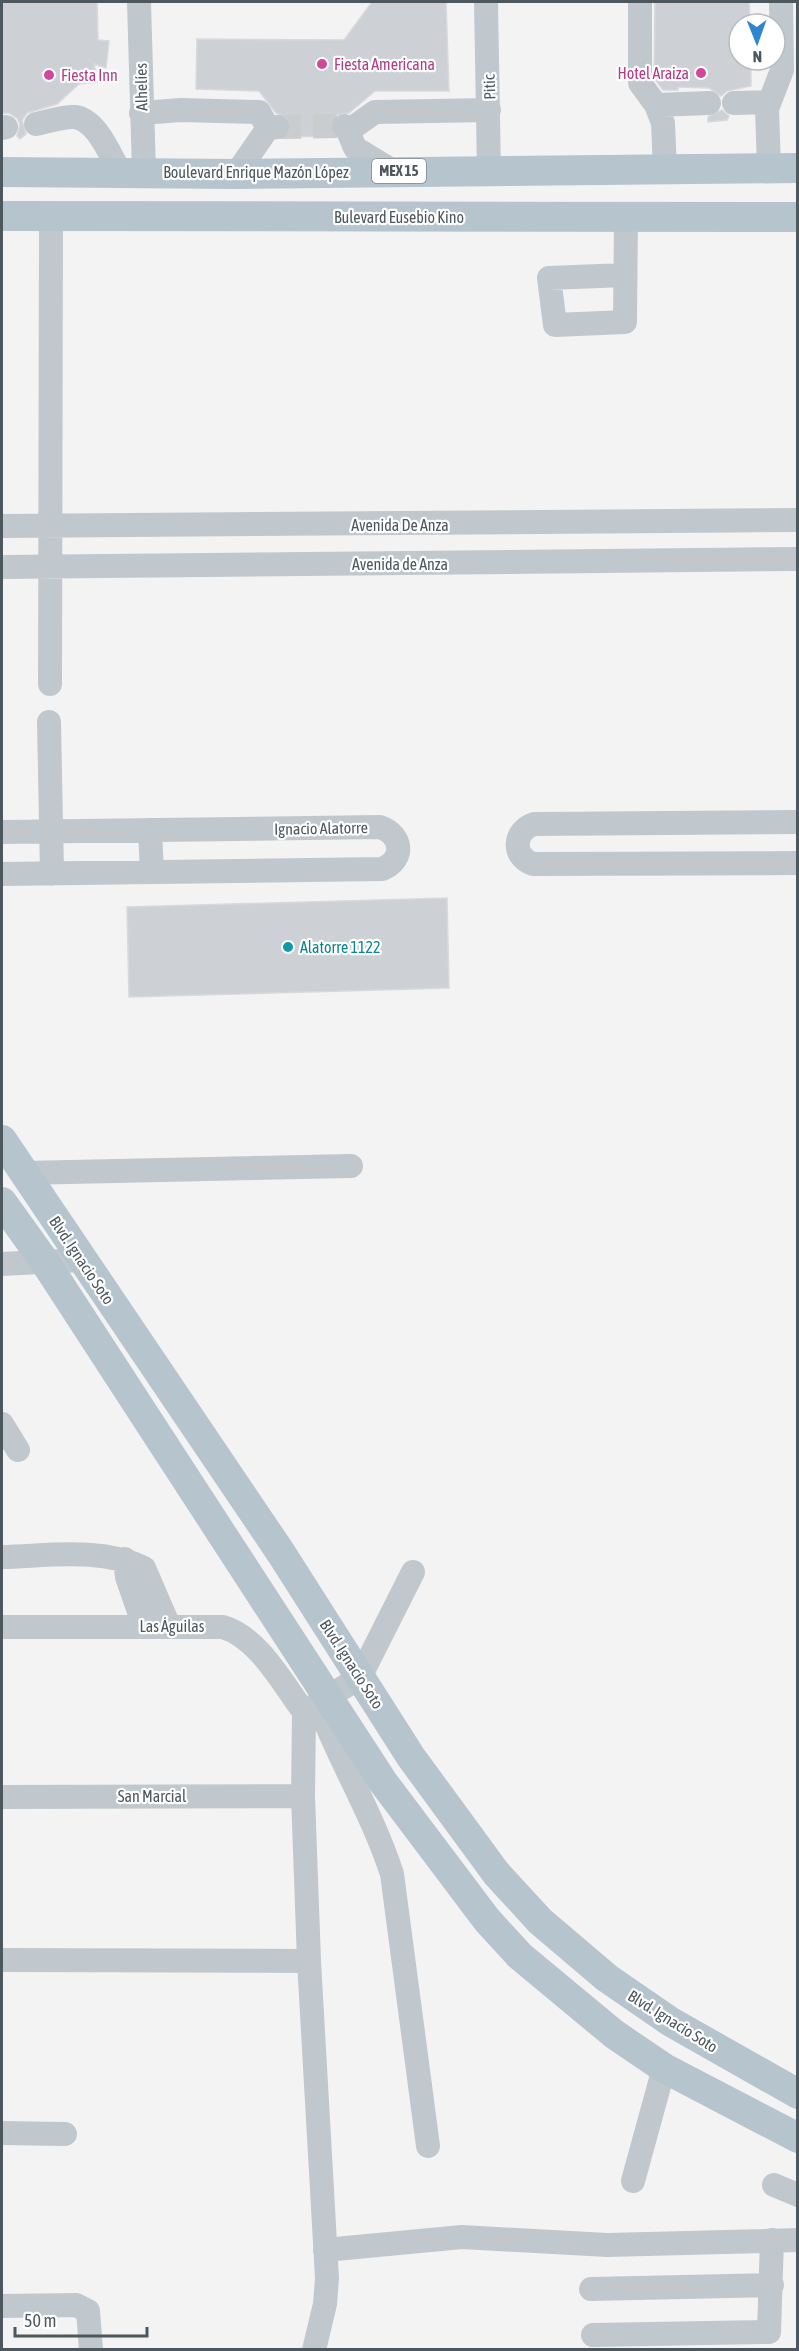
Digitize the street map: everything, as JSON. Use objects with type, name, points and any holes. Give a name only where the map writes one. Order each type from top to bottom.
[{"type":"main road","name":"Boulevard Enrique Mazón López","points":[[2,172],[236,174],[783,168]]},
{"type":"main road","name":"Bulevard Eusebio Kino","points":[[2,216],[798,217]]},
{"type":"main road","name":"Blvd. Ignacio Soto","points":[[2,1140],[22,1173],[281,1553],[360,1677],[454,1817],[496,1874],[540,1921],[607,1978],[671,2022],[786,2088]]},
{"type":"main road","name":"Blvd. Ignacio Soto","points":[[2,1202],[45,1262],[317,1705],[390,1791],[480,1911],[513,1949],[564,1995],[614,2034],[664,2068],[798,2138]]},
{"type":"main road","points":[[759,2117],[786,2088]]},
{"type":"street","name":"Alhelíes","points":[[132,172],[141,113],[139,2]]},
{"type":"street","name":"Pitic","points":[[486,2],[489,172]]},
{"type":"street","points":[[640,2],[640,83],[656,105],[663,123],[665,169]]},
{"type":"street","points":[[781,2],[782,70],[767,109],[783,168]]},
{"type":"street","points":[[734,103],[770,102]]},
{"type":"street","points":[[656,105],[709,103]]},
{"type":"street","points":[[141,113],[181,110],[259,112],[272,127],[236,174]]},
{"type":"street","points":[[393,171],[355,148],[346,128],[375,112],[489,110]]},
{"type":"street","points":[[36,124],[74,117],[86,121],[132,172]]},
{"type":"street","points":[[50,684],[51,216]]},
{"type":"street","points":[[625,275],[626,217]]},
{"type":"street","name":"Avenida De Anza","points":[[2,526],[798,520]]},
{"type":"street","points":[[484,524],[486,563]]},
{"type":"street","name":"Avenida de Anza","points":[[2,567],[798,559]]},
{"type":"street","points":[[49,722],[52,873]]},
{"type":"street","points":[[798,822],[534,824],[525,827],[519,834],[517,846],[519,855],[524,861],[532,864],[798,863]]},
{"type":"street","name":"Ignacio Alatorre","points":[[2,832],[380,827],[390,830],[397,838],[399,848],[397,858],[391,866],[382,869],[2,874]]},
{"type":"street","points":[[150,830],[152,872]]},
{"type":"street","points":[[22,1173],[351,1166]]},
{"type":"street","points":[[2,1264],[82,1260]]},
{"type":"street","points":[[2,1424],[18,1450]]},
{"type":"street","points":[[2,1557],[104,1556],[125,1559],[144,1568],[169,1626]]},
{"type":"street","points":[[125,1559],[127,1576],[144,1626]]},
{"type":"street","points":[[314,2349],[325,2304],[325,2250],[309,1961],[303,1796],[317,1705],[360,1677],[412,1572]]},
{"type":"street","name":"Las Águilas","points":[[2,1627],[223,1627],[239,1632],[317,1705],[334,1748],[381,1840],[392,1874],[429,2146]]},
{"type":"street","name":"San Marcial","points":[[2,1797],[303,1796]]},
{"type":"street","points":[[2,1960],[309,1961]]},
{"type":"street","points":[[633,2181],[664,2068]]},
{"type":"street","points":[[2,2133],[65,2134]]},
{"type":"street","points":[[774,2185],[798,2195]]},
{"type":"street","points":[[325,2250],[462,2237],[607,2245],[798,2240]]},
{"type":"street","points":[[593,2335],[769,2332],[772,2240]]},
{"type":"street","points":[[591,2289],[772,2285]]},
{"type":"street","points":[[2,2306],[76,2305],[88,2311],[91,2349]]},
{"type":"building","name":"Fiesta Inn","points":[[2,2],[97,2],[98,40],[109,41],[106,68],[94,64],[98,82],[79,84],[57,104],[27,113],[22,120],[26,134],[20,139],[17,136],[20,124],[17,118],[9,113],[2,113]]},
{"type":"building","name":"Fiesta Americana","points":[[372,2],[446,2],[449,91],[375,91],[349,113],[335,115],[330,128],[334,136],[287,137],[291,126],[289,119],[276,113],[259,91],[196,89],[197,39],[344,40]]},
{"type":"building","name":"Hotel Araiza","points":[[655,2],[749,2],[749,12],[727,12],[727,72],[751,72],[751,86],[727,91],[721,96],[709,88],[678,87],[678,90],[663,90],[654,78]]},
{"type":"building","points":[[722,110],[729,116],[727,120],[708,122],[708,117]]},
{"type":"building","name":"Alatorre 1122","points":[[447,898],[449,988],[129,997],[127,907]]},
{"type":"tunnel","points":[[277,127],[344,126]]},
{"type":"place","name":"Fiesta Americana","points":[[322,64]]},
{"type":"place","name":"Hotel Araiza","points":[[701,73]]},
{"type":"place","name":"Fiesta Inn","points":[[49,75]]},
{"type":"place","name":"Alatorre 1122","points":[[288,947]]}]
